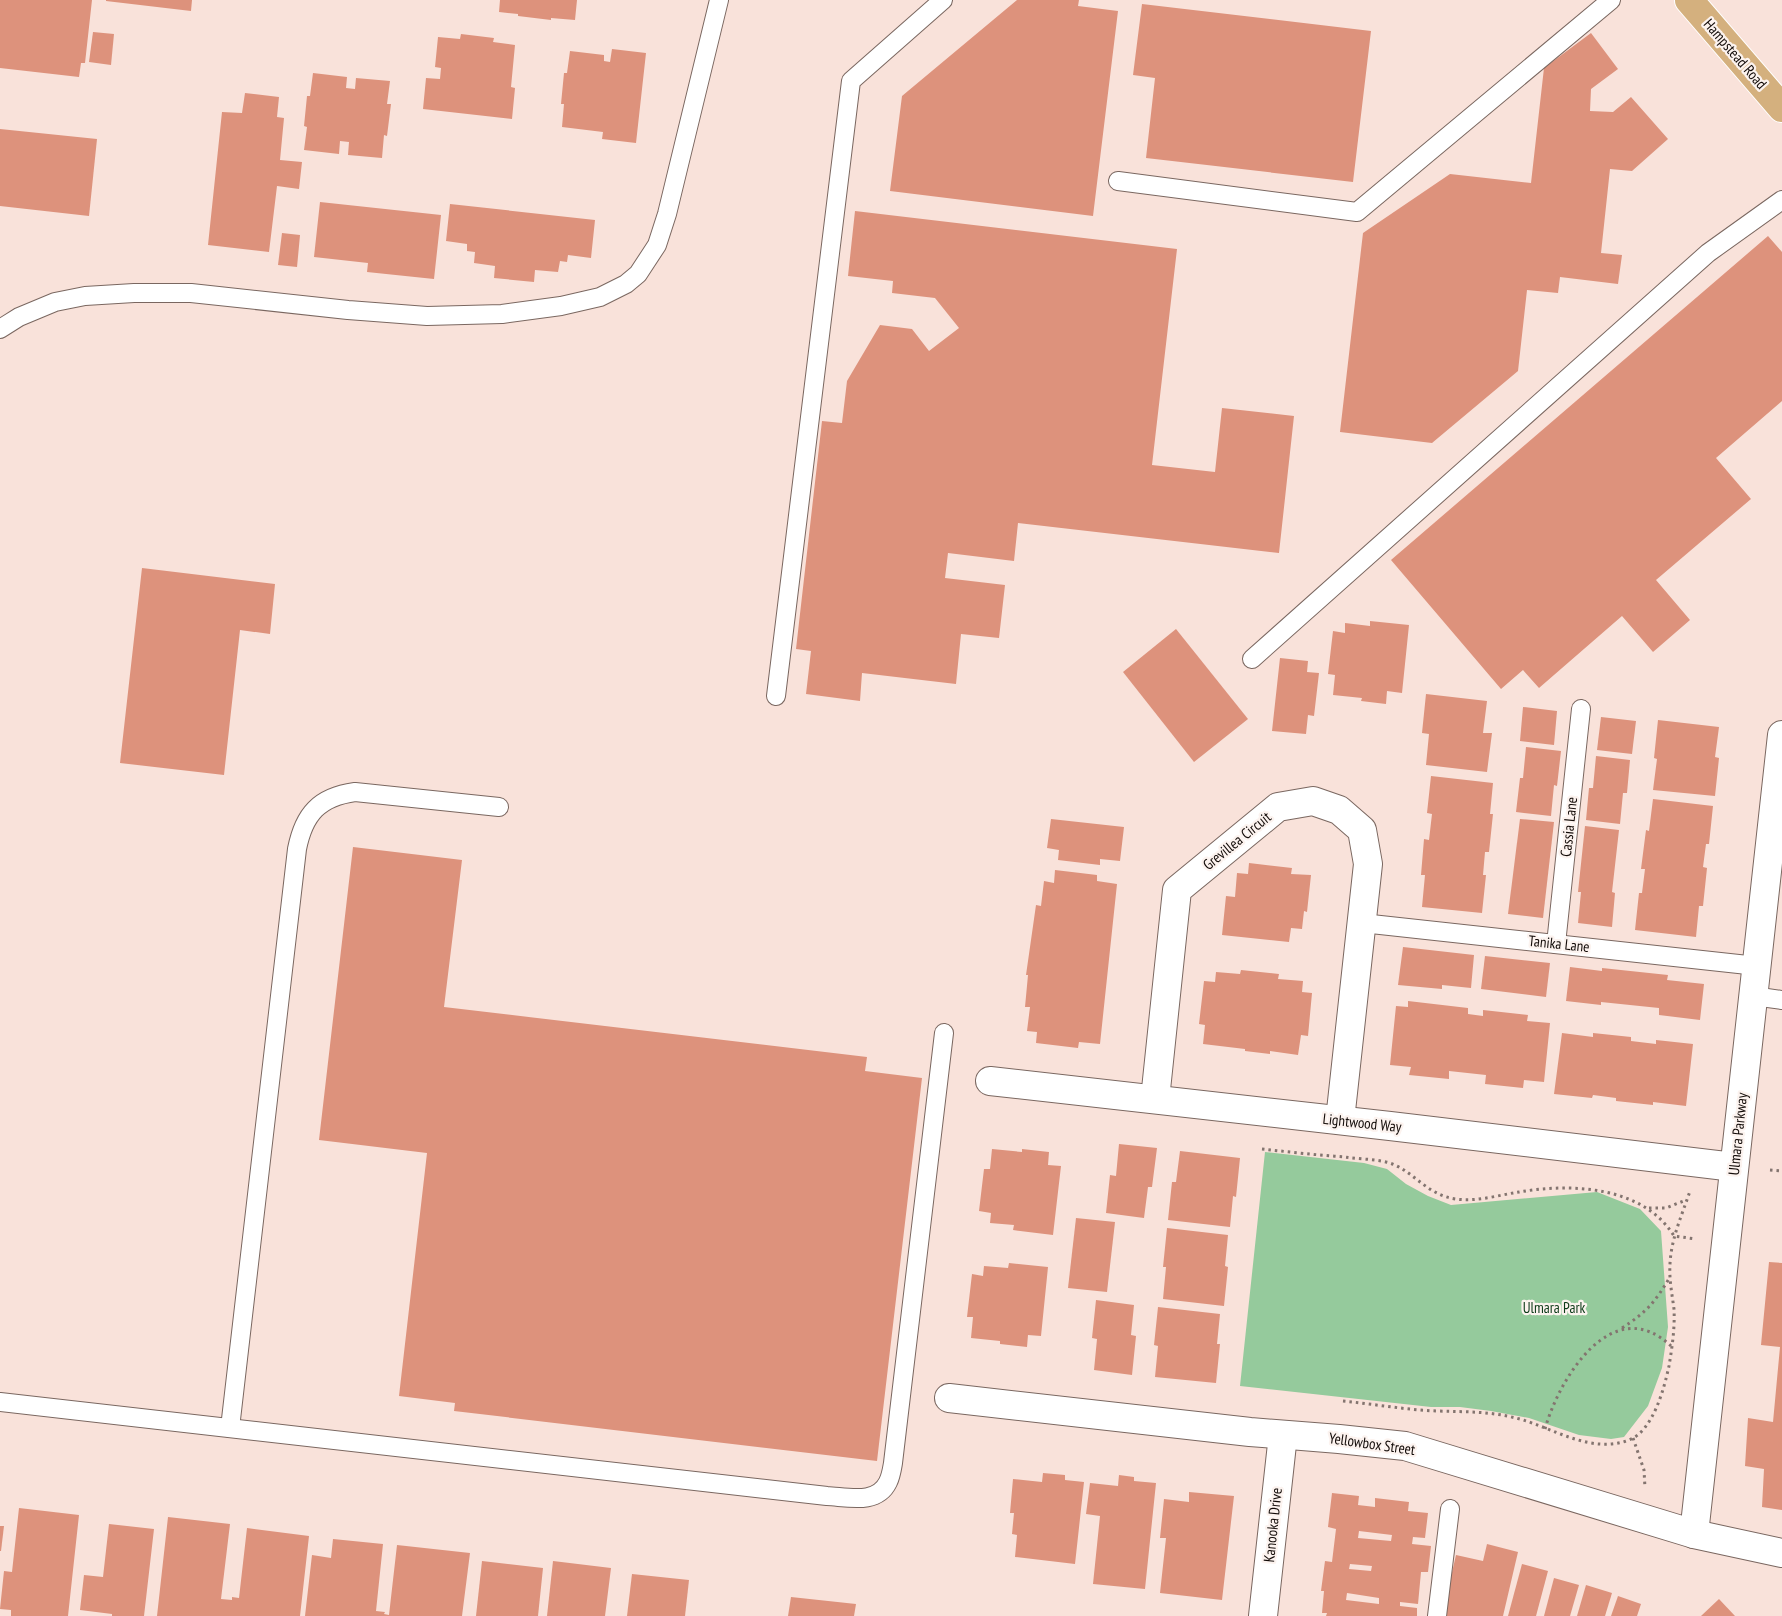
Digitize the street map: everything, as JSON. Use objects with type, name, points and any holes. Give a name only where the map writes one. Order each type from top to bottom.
[{"type":"main road","name":"Hampstead Road","points":[[1689,0],[1782,108]]},
{"type":"street","name":"Ulmara Parkway","points":[[1694,1534],[1782,734]]},
{"type":"street","name":"Grevillea Circuit","points":[[1155,1100],[1177,890],[1278,807],[1313,801],[1339,810],[1362,830],[1368,864],[1340,1120]]},
{"type":"street","name":"Lightwood Way","points":[[990,1081],[1734,1167]]},
{"type":"street","name":"Yellowbox Street","points":[[949,1398],[1283,1435],[1405,1446],[1694,1534],[1782,1553]]},
{"type":"street","name":"Kanooka Drive","points":[[1263,1616],[1283,1435]]},
{"type":"lane","points":[[0,328],[18,317],[54,302],[85,296],[134,293],[191,293],[348,310],[428,316],[521,312],[600,297],[626,284],[638,274],[657,245],[667,214],[719,0]]},
{"type":"lane","points":[[776,696],[850,80],[942,0]]},
{"type":"lane","points":[[1118,181],[1357,212],[1606,1]]},
{"type":"lane","points":[[1252,658],[1708,253],[1782,200]]},
{"type":"lane","name":"Cassia Lane","points":[[1556,944],[1581,709]]},
{"type":"lane","points":[[230,1428],[297,849],[300,834],[306,820],[325,801],[341,794],[355,792],[499,807]]},
{"type":"lane","name":"Tanika Lane","points":[[1362,923],[1756,966]]},
{"type":"lane","points":[[1753,996],[1782,1000]]},
{"type":"lane","points":[[0,1402],[827,1496],[866,1498],[880,1493],[888,1482],[893,1463],[944,1033]]},
{"type":"lane","points":[[1437,1616],[1450,1509]]},
{"type":"path","points":[[1262,1148],[1386,1162],[1406,1172],[1431,1191],[1456,1199],[1574,1188],[1618,1196],[1648,1208],[1664,1222],[1674,1236],[1702,1239]]},
{"type":"path","points":[[1770,1170],[1782,1171]]},
{"type":"path","points":[[1343,1401],[1421,1410],[1492,1412],[1525,1421],[1577,1440],[1601,1444],[1617,1443],[1633,1438],[1649,1422],[1664,1384],[1671,1346],[1674,1312],[1670,1262],[1674,1236],[1692,1184]]},
{"type":"path","points":[[1648,1208],[1666,1208],[1687,1200]]},
{"type":"path","points":[[1545,1429],[1562,1386],[1579,1362],[1594,1346],[1643,1314],[1654,1303],[1670,1277]]},
{"type":"path","points":[[1620,1330],[1630,1327],[1647,1329],[1656,1333],[1671,1346]]},
{"type":"path","points":[[1633,1438],[1644,1470],[1645,1496]]},
{"type":"green space","name":"Ulmara Park","points":[[1265,1152],[1364,1163],[1387,1169],[1406,1184],[1428,1196],[1451,1205],[1597,1192],[1640,1209],[1661,1231],[1668,1327],[1662,1368],[1648,1406],[1624,1437],[1611,1439],[1579,1435],[1529,1418],[1491,1411],[1460,1407],[1431,1407],[1240,1386]]},
{"type":"building","points":[[0,0],[92,0],[85,63],[81,63],[79,77],[0,68]]},
{"type":"building","points":[[106,0],[192,0],[191,11]]},
{"type":"building","points":[[500,0],[577,0],[575,20],[551,18],[551,20],[499,12]]},
{"type":"building","points":[[1017,0],[1079,0],[1078,6],[1118,11],[1093,216],[890,191],[902,96]]},
{"type":"building","points":[[1142,4],[1371,31],[1353,182],[1146,158],[1155,78],[1133,75]]},
{"type":"building","points":[[93,32],[114,34],[111,65],[89,62]]},
{"type":"building","points":[[1591,33],[1618,69],[1591,89],[1590,111],[1613,112],[1631,97],[1668,139],[1632,171],[1610,169],[1601,253],[1622,255],[1618,284],[1560,277],[1558,293],[1527,290],[1518,371],[1432,443],[1340,432],[1363,233],[1450,174],[1531,183],[1544,68]]},
{"type":"building","points":[[461,34],[494,38],[493,42],[515,45],[511,87],[515,88],[512,119],[423,109],[426,78],[440,79],[441,68],[435,67],[438,37],[460,39]]},
{"type":"building","points":[[612,49],[646,53],[636,143],[602,139],[603,132],[562,127],[564,104],[561,104],[564,73],[567,73],[570,51],[604,55],[604,61],[610,62]]},
{"type":"building","points":[[313,73],[347,77],[346,88],[355,89],[356,78],[390,81],[387,104],[391,104],[387,136],[384,135],[382,158],[348,155],[349,142],[340,141],[339,154],[304,150],[307,127],[304,126],[307,96],[310,96]]},
{"type":"building","points":[[245,93],[279,97],[277,117],[284,118],[280,160],[302,162],[299,189],[277,186],[269,252],[208,245],[222,112],[242,113]]},
{"type":"building","points":[[0,129],[97,139],[89,216],[0,206]]},
{"type":"building","points":[[320,202],[441,215],[434,279],[367,272],[368,263],[314,257]]},
{"type":"building","points":[[450,204],[595,220],[591,258],[568,255],[567,262],[560,261],[558,272],[535,270],[534,282],[494,278],[495,266],[474,263],[475,252],[467,251],[467,244],[446,241]]},
{"type":"building","points":[[855,211],[1177,249],[1152,465],[1215,472],[1222,408],[1294,416],[1279,553],[1018,523],[1014,561],[948,553],[945,578],[1005,585],[999,638],[961,634],[956,684],[862,673],[860,701],[806,694],[811,651],[796,649],[822,421],[842,423],[847,381],[880,325],[912,329],[929,351],[959,328],[935,298],[892,293],[893,281],[848,276]]},
{"type":"building","points":[[282,233],[300,235],[297,267],[278,265]]},
{"type":"building","points":[[1768,236],[1782,252],[1782,401],[1716,458],[1751,499],[1656,580],[1690,620],[1653,652],[1622,616],[1539,688],[1523,670],[1501,689],[1391,560]]},
{"type":"building","points":[[142,568],[275,584],[270,634],[240,630],[224,775],[120,763]]},
{"type":"building","points":[[1370,621],[1409,625],[1402,693],[1387,691],[1386,704],[1361,701],[1362,698],[1333,695],[1335,675],[1328,674],[1333,631],[1345,633],[1345,623],[1370,626]]},
{"type":"building","points":[[1176,629],[1248,719],[1194,762],[1123,672]]},
{"type":"building","points":[[1280,658],[1308,661],[1307,672],[1319,673],[1314,716],[1308,715],[1306,734],[1272,731]]},
{"type":"building","points":[[1426,694],[1487,701],[1483,733],[1492,733],[1487,772],[1426,765],[1429,734],[1422,733]]},
{"type":"building","points":[[1523,707],[1557,711],[1554,745],[1520,741]]},
{"type":"building","points":[[1601,717],[1636,721],[1632,754],[1597,750]]},
{"type":"building","points":[[1658,720],[1719,727],[1715,757],[1719,758],[1715,796],[1653,790],[1657,759],[1654,758]]},
{"type":"building","points":[[1526,747],[1561,751],[1557,786],[1554,785],[1551,816],[1516,812],[1520,778],[1523,778]]},
{"type":"building","points":[[1596,756],[1630,760],[1627,793],[1623,793],[1620,824],[1586,820],[1589,788],[1593,788]]},
{"type":"building","points":[[1431,776],[1493,783],[1490,814],[1493,814],[1489,852],[1485,852],[1483,875],[1486,875],[1482,913],[1422,907],[1425,875],[1421,875],[1424,839],[1429,840],[1432,814],[1427,813]]},
{"type":"building","points":[[1653,799],[1713,806],[1709,844],[1706,844],[1703,867],[1707,868],[1703,906],[1699,906],[1696,937],[1635,930],[1639,893],[1642,893],[1645,869],[1641,869],[1646,830],[1649,831]]},
{"type":"building","points":[[1051,819],[1124,827],[1120,861],[1100,859],[1100,865],[1058,860],[1059,850],[1047,848]]},
{"type":"building","points":[[1520,819],[1554,822],[1543,918],[1508,914]]},
{"type":"building","points":[[1585,826],[1619,830],[1612,892],[1615,893],[1612,927],[1578,923],[1581,892],[1578,892]]},
{"type":"building","points":[[353,847],[462,860],[444,1007],[867,1057],[865,1071],[922,1078],[877,1461],[454,1411],[455,1403],[399,1396],[427,1153],[319,1140]]},
{"type":"building","points":[[1249,863],[1292,868],[1291,874],[1311,875],[1307,912],[1304,911],[1302,929],[1291,928],[1289,942],[1222,935],[1226,896],[1235,897],[1237,873],[1248,874]]},
{"type":"building","points":[[1055,870],[1097,875],[1097,881],[1117,884],[1100,1044],[1079,1042],[1078,1048],[1036,1043],[1037,1032],[1027,1031],[1030,1007],[1025,1007],[1028,975],[1026,975],[1036,905],[1041,906],[1044,881],[1054,883]]},
{"type":"building","points":[[1403,947],[1474,955],[1471,988],[1442,985],[1442,989],[1398,985]]},
{"type":"building","points":[[1485,956],[1550,963],[1546,997],[1481,989]]},
{"type":"building","points":[[1570,967],[1602,971],[1602,968],[1668,975],[1667,980],[1704,984],[1700,1020],[1659,1015],[1659,1008],[1601,1002],[1601,1005],[1566,1001]]},
{"type":"building","points":[[1241,970],[1279,974],[1278,979],[1303,981],[1302,992],[1312,993],[1308,1036],[1301,1035],[1298,1055],[1270,1051],[1270,1054],[1203,1044],[1205,1025],[1199,1024],[1204,981],[1215,982],[1216,972],[1240,974]]},
{"type":"building","points":[[1408,1001],[1468,1008],[1468,1014],[1483,1016],[1483,1010],[1528,1015],[1527,1021],[1550,1023],[1544,1082],[1524,1080],[1523,1088],[1485,1084],[1486,1075],[1449,1071],[1449,1079],[1409,1075],[1411,1067],[1390,1065],[1396,1006],[1408,1007]]},
{"type":"building","points":[[1562,1033],[1593,1037],[1593,1033],[1631,1037],[1631,1041],[1656,1044],[1656,1040],[1693,1044],[1686,1106],[1653,1102],[1653,1105],[1616,1101],[1616,1098],[1593,1095],[1592,1098],[1554,1094]]},
{"type":"building","points":[[1119,1144],[1157,1148],[1152,1187],[1148,1187],[1144,1218],[1106,1213],[1110,1175],[1116,1176]]},
{"type":"building","points":[[992,1149],[1022,1152],[1022,1149],[1049,1152],[1048,1165],[1061,1166],[1053,1235],[1013,1230],[1014,1225],[990,1223],[991,1213],[979,1211],[984,1169],[990,1169]]},
{"type":"building","points":[[1180,1151],[1240,1158],[1236,1197],[1233,1196],[1230,1227],[1168,1220],[1172,1182],[1176,1182]]},
{"type":"building","points":[[1076,1218],[1115,1222],[1107,1292],[1068,1288]]},
{"type":"building","points":[[1167,1228],[1228,1235],[1225,1266],[1228,1267],[1224,1306],[1163,1299],[1166,1267],[1163,1267]]},
{"type":"building","points":[[1769,1262],[1782,1263],[1782,1510],[1762,1507],[1764,1469],[1745,1466],[1748,1418],[1773,1422],[1780,1347],[1761,1345]]},
{"type":"building","points":[[1009,1263],[1048,1267],[1041,1336],[1028,1335],[1027,1347],[1000,1344],[1000,1341],[971,1338],[973,1317],[967,1317],[972,1274],[983,1276],[984,1266],[1008,1268]]},
{"type":"building","points":[[1096,1300],[1134,1305],[1131,1335],[1136,1336],[1132,1375],[1094,1370],[1097,1339],[1092,1338]]},
{"type":"building","points":[[1158,1307],[1220,1314],[1217,1344],[1220,1344],[1216,1383],[1155,1377],[1158,1346],[1154,1345]]},
{"type":"building","points":[[1043,1473],[1065,1475],[1065,1480],[1084,1482],[1075,1564],[1015,1557],[1017,1535],[1012,1534],[1014,1513],[1010,1513],[1013,1479],[1042,1482]]},
{"type":"building","points":[[1119,1475],[1134,1477],[1134,1481],[1156,1483],[1145,1589],[1093,1584],[1100,1516],[1086,1514],[1090,1483],[1118,1486]]},
{"type":"building","points":[[1189,1492],[1234,1496],[1222,1600],[1160,1593],[1166,1538],[1160,1538],[1164,1499],[1189,1502]]},
{"type":"building","points":[[1332,1493],[1359,1496],[1358,1505],[1375,1507],[1375,1498],[1409,1502],[1408,1511],[1428,1513],[1425,1538],[1413,1537],[1412,1544],[1431,1546],[1428,1572],[1421,1572],[1418,1604],[1400,1602],[1400,1606],[1417,1608],[1417,1616],[1326,1616],[1327,1613],[1322,1613],[1324,1591],[1321,1591],[1325,1561],[1332,1562],[1336,1529],[1328,1527]],"holes":[[[1359,1531],[1392,1535],[1391,1541],[1358,1538]],[[1350,1564],[1372,1566],[1371,1571],[1349,1569]],[[1347,1593],[1379,1598],[1379,1604],[1346,1600]]]},
{"type":"building","points":[[19,1508],[79,1515],[68,1616],[11,1616],[11,1610],[0,1609],[4,1571],[12,1572]]},
{"type":"building","points":[[168,1517],[230,1524],[221,1599],[232,1600],[232,1597],[239,1598],[247,1528],[309,1536],[300,1616],[157,1616]]},
{"type":"building","points":[[109,1524],[154,1529],[144,1616],[112,1616],[112,1614],[80,1610],[84,1575],[103,1577]]},
{"type":"building","points":[[0,1526],[4,1526],[1,1551],[0,1551]]},
{"type":"building","points":[[333,1539],[383,1544],[376,1611],[385,1612],[384,1614],[389,1615],[397,1545],[470,1553],[462,1616],[305,1616],[312,1555],[331,1558]]},
{"type":"building","points":[[1487,1544],[1518,1552],[1503,1616],[1442,1616],[1456,1555],[1483,1561]]},
{"type":"building","points":[[482,1561],[543,1568],[538,1616],[476,1616]]},
{"type":"building","points":[[553,1561],[611,1568],[605,1616],[547,1616]]},
{"type":"building","points":[[1522,1564],[1548,1571],[1536,1616],[1508,1616]]},
{"type":"building","points":[[632,1574],[689,1580],[685,1616],[627,1616]]},
{"type":"building","points":[[1554,1578],[1579,1585],[1570,1616],[1544,1616]]},
{"type":"building","points":[[1586,1585],[1612,1593],[1605,1616],[1577,1616]]},
{"type":"building","points":[[1618,1596],[1641,1604],[1637,1616],[1611,1616]]},
{"type":"building","points":[[791,1597],[856,1604],[854,1616],[788,1616]]},
{"type":"building","points":[[1719,1599],[1735,1616],[1701,1616]]}]
